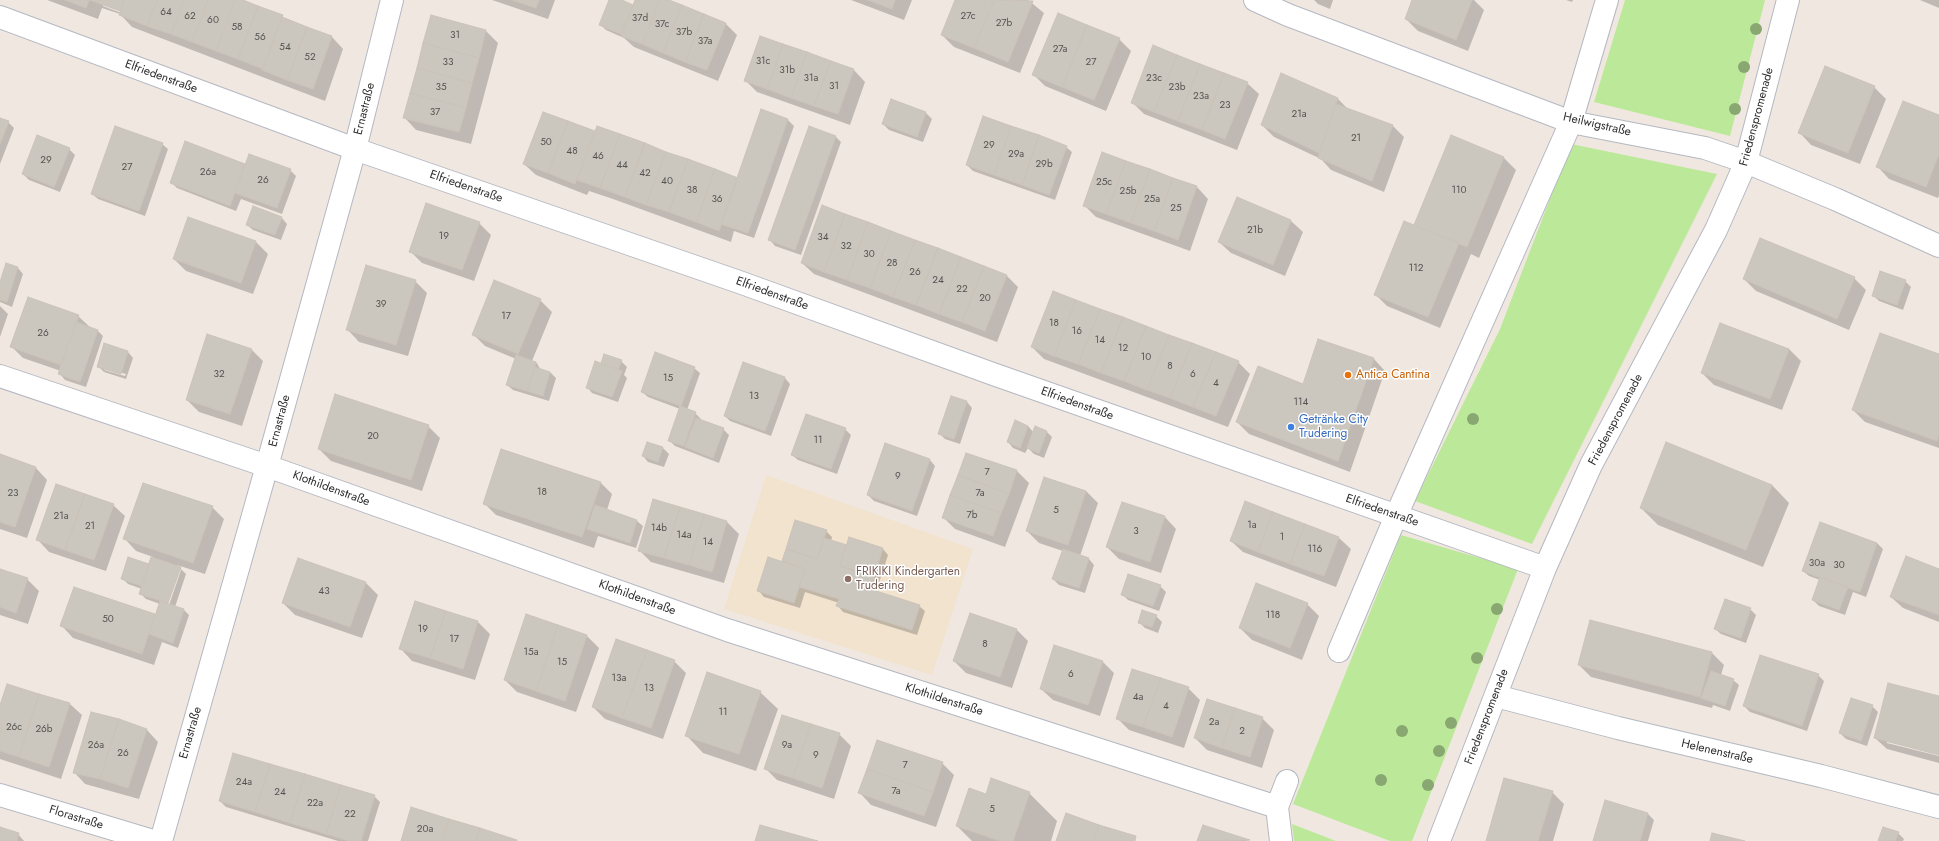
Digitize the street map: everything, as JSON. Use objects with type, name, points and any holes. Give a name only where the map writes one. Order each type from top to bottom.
[{"type":"street","name":"Ernastraße","points":[[161,841],[268,466],[355,149],[392,0]]},
{"type":"street","name":"Heilwigstraße","points":[[1255,0],[1288,15],[1571,122],[1705,148],[1746,162],[1835,199],[1939,246]]},
{"type":"street","points":[[1339,651],[1396,516],[1571,122],[1607,0]]},
{"type":"street","name":"Friedenspromenade","points":[[1439,841],[1545,568],[1591,465],[1716,230],[1746,162],[1788,0]]},
{"type":"street","name":"Elfriedenstraße","points":[[0,17],[355,149],[742,283],[1001,377],[1545,568]]},
{"type":"street","name":"Klothildenstraße","points":[[0,376],[268,466],[727,630],[1277,807]]},
{"type":"street","name":"Helenenstraße","points":[[1496,696],[1692,746],[1814,774],[1939,807]]},
{"type":"street","points":[[1281,841],[1277,807],[1287,782]]},
{"type":"street","name":"Florastraße","points":[[0,795],[153,841]]},
{"type":"shaded area","name":"FRIKIKI Kindergarten Trudering","points":[[766,475],[973,549],[932,675],[724,609]]},
{"type":"green space","points":[[1625,0],[1765,0],[1730,136],[1594,102]]},
{"type":"green space","points":[[1571,144],[1717,174],[1532,544],[1415,501],[1500,329]]},
{"type":"green space","points":[[1401,535],[1518,569],[1412,841],[1390,841],[1293,804]]},
{"type":"green space","points":[[1292,824],[1336,841],[1294,841]]},
{"type":"building","points":[[65,0],[89,0],[86,8]]},
{"type":"building","points":[[90,0],[124,0],[120,11]]},
{"type":"building","points":[[124,0],[157,0],[147,26],[119,15]]},
{"type":"building","points":[[157,0],[184,0],[171,34],[147,26]]},
{"type":"building","points":[[184,0],[208,0],[192,42],[171,34]]},
{"type":"building","points":[[208,0],[235,0],[216,51],[192,42]]},
{"type":"building","points":[[235,0],[243,0],[258,6],[238,59],[216,51]]},
{"type":"building","points":[[512,0],[539,0],[536,8]]},
{"type":"building","points":[[609,0],[622,0],[633,5],[622,34],[599,25]]},
{"type":"building","points":[[635,0],[660,0],[642,44],[621,36]]},
{"type":"building","points":[[660,0],[669,0],[682,5],[663,53],[642,44]]},
{"type":"building","points":[[868,0],[895,0],[892,9]]},
{"type":"building","points":[[955,0],[994,0],[974,48],[941,35]]},
{"type":"building","points":[[994,0],[1033,1],[1008,62],[974,48]]},
{"type":"building","points":[[1412,0],[1472,0],[1456,40],[1405,19]]},
{"type":"building","points":[[682,5],[704,14],[685,62],[663,53]]},
{"type":"building","points":[[258,6],[283,15],[263,69],[238,59]]},
{"type":"building","points":[[1058,13],[1087,25],[1062,87],[1032,75]]},
{"type":"building","points":[[704,14],[726,23],[707,70],[685,62]]},
{"type":"building","points":[[431,15],[486,30],[479,58],[423,43]]},
{"type":"building","points":[[282,17],[307,27],[287,80],[262,70]]},
{"type":"building","points":[[1087,25],[1120,38],[1094,100],[1062,87]]},
{"type":"building","points":[[307,27],[332,36],[313,89],[287,80]]},
{"type":"building","points":[[760,36],[783,44],[767,89],[744,81]]},
{"type":"building","points":[[423,43],[479,58],[472,83],[417,68]]},
{"type":"building","points":[[783,44],[807,52],[791,98],[767,89]]},
{"type":"building","points":[[1153,45],[1177,55],[1154,112],[1131,103]]},
{"type":"building","points":[[807,52],[831,61],[814,106],[791,98]]},
{"type":"building","points":[[1177,55],[1200,64],[1178,121],[1154,112]]},
{"type":"building","points":[[831,61],[854,69],[838,114],[814,106]]},
{"type":"building","points":[[1200,64],[1224,73],[1202,130],[1178,121]]},
{"type":"building","points":[[1825,66],[1875,86],[1848,153],[1798,133]]},
{"type":"building","points":[[417,68],[472,83],[466,108],[410,93]]},
{"type":"building","points":[[1224,73],[1248,82],[1225,139],[1202,130]]},
{"type":"building","points":[[1281,73],[1338,98],[1319,153],[1261,125]]},
{"type":"building","points":[[410,93],[466,108],[459,132],[403,118]]},
{"type":"building","points":[[891,99],[926,112],[917,137],[882,124]]},
{"type":"building","points":[[1903,101],[1939,115],[1939,154],[1926,187],[1876,167]]},
{"type":"building","points":[[1336,104],[1393,125],[1372,181],[1318,158]]},
{"type":"building","points":[[761,109],[788,119],[748,233],[721,224]]},
{"type":"building","points":[[543,112],[568,121],[548,173],[523,164]]},
{"type":"building","points":[[983,116],[1011,126],[994,175],[966,165]]},
{"type":"building","points":[[0,118],[9,121],[0,144]]},
{"type":"building","points":[[568,121],[595,131],[575,184],[548,173]]},
{"type":"building","points":[[115,126],[163,143],[139,211],[91,194]]},
{"type":"building","points":[[597,126],[620,134],[600,188],[577,180]]},
{"type":"building","points":[[809,126],[836,136],[795,250],[768,240]]},
{"type":"building","points":[[1011,126],[1039,135],[1022,185],[994,175]]},
{"type":"building","points":[[620,134],[645,143],[625,197],[600,188]]},
{"type":"building","points":[[37,135],[70,148],[54,187],[22,174]]},
{"type":"building","points":[[1039,135],[1067,146],[1049,195],[1022,185]]},
{"type":"building","points":[[1451,135],[1504,157],[1467,247],[1414,225]]},
{"type":"building","points":[[185,141],[245,164],[230,206],[170,183]]},
{"type":"building","points":[[645,143],[666,152],[646,205],[625,197]]},
{"type":"building","points":[[666,152],[688,159],[669,212],[646,205]]},
{"type":"building","points":[[1102,152],[1126,161],[1106,214],[1083,206]]},
{"type":"building","points":[[249,154],[291,169],[277,208],[235,193]]},
{"type":"building","points":[[688,159],[715,169],[696,222],[669,212]]},
{"type":"building","points":[[1126,161],[1150,169],[1131,223],[1106,214]]},
{"type":"building","points":[[715,169],[738,178],[719,231],[696,222]]},
{"type":"building","points":[[1150,169],[1173,178],[1154,231],[1131,223]]},
{"type":"building","points":[[1173,178],[1197,186],[1178,240],[1154,231]]},
{"type":"building","points":[[1237,197],[1291,220],[1273,265],[1218,242]]},
{"type":"building","points":[[426,203],[480,222],[462,270],[409,252]]},
{"type":"building","points":[[822,205],[845,214],[824,272],[801,263]]},
{"type":"building","points":[[253,206],[282,217],[275,235],[246,225]]},
{"type":"building","points":[[845,214],[868,222],[847,280],[824,272]]},
{"type":"building","points":[[188,217],[256,241],[241,283],[173,259]]},
{"type":"building","points":[[1404,221],[1459,243],[1428,317],[1374,295]]},
{"type":"building","points":[[868,222],[891,231],[870,288],[847,280]]},
{"type":"building","points":[[891,231],[915,240],[893,297],[870,288]]},
{"type":"building","points":[[1760,238],[1855,277],[1837,319],[1743,279]]},
{"type":"building","points":[[915,240],[938,248],[916,305],[893,297]]},
{"type":"building","points":[[938,248],[961,257],[939,314],[916,305]]},
{"type":"building","points":[[961,257],[984,266],[962,322],[939,314]]},
{"type":"building","points":[[6,263],[18,267],[7,302],[0,300],[0,282]]},
{"type":"building","points":[[366,265],[416,280],[396,345],[346,330]]},
{"type":"building","points":[[984,266],[1007,275],[985,331],[962,322]]},
{"type":"building","points":[[1880,271],[1906,280],[1897,305],[1872,296]]},
{"type":"building","points":[[494,280],[541,299],[518,354],[472,335]]},
{"type":"building","points":[[1053,291],[1076,300],[1054,356],[1031,347]]},
{"type":"building","points":[[28,297],[79,315],[61,365],[10,347]]},
{"type":"building","points":[[1076,300],[1100,309],[1078,364],[1054,356]]},
{"type":"building","points":[[1100,309],[1123,317],[1101,373],[1078,364]]},
{"type":"building","points":[[1123,317],[1146,326],[1124,381],[1101,373]]},
{"type":"building","points":[[76,322],[98,330],[80,382],[58,374]]},
{"type":"building","points":[[1720,323],[1789,349],[1770,399],[1701,373]]},
{"type":"building","points":[[1146,326],[1169,335],[1147,390],[1124,381]]},
{"type":"building","points":[[1880,333],[1939,354],[1939,434],[1937,441],[1852,410]]},
{"type":"building","points":[[207,334],[252,349],[230,414],[186,400]]},
{"type":"building","points":[[1169,335],[1192,343],[1170,398],[1147,390]]},
{"type":"building","points":[[1318,339],[1374,358],[1338,461],[1236,422],[1258,366],[1303,384]]},
{"type":"building","points":[[104,343],[128,351],[121,374],[97,367]]},
{"type":"building","points":[[1192,343],[1216,352],[1193,407],[1170,398]]},
{"type":"building","points":[[655,352],[695,367],[681,406],[641,392]]},
{"type":"building","points":[[1216,352],[1239,361],[1216,416],[1193,407]]},
{"type":"building","points":[[604,354],[622,360],[618,370],[601,363]]},
{"type":"building","points":[[516,355],[536,362],[527,391],[506,385]]},
{"type":"building","points":[[595,361],[622,371],[612,397],[586,388]]},
{"type":"building","points":[[743,362],[785,377],[765,431],[724,416]]},
{"type":"building","points":[[535,367],[550,372],[543,396],[527,391]]},
{"type":"building","points":[[335,394],[429,425],[411,480],[318,449]]},
{"type":"building","points":[[951,396],[967,401],[954,439],[938,434]]},
{"type":"building","points":[[680,406],[696,412],[684,446],[668,441]]},
{"type":"building","points":[[806,414],[846,428],[831,469],[791,455]]},
{"type":"building","points":[[696,418],[724,428],[713,458],[685,447]]},
{"type":"building","points":[[1015,420],[1028,426],[1020,448],[1007,442]]},
{"type":"building","points":[[1035,426],[1047,431],[1039,453],[1027,448]]},
{"type":"building","points":[[647,442],[663,447],[658,462],[642,456]]},
{"type":"building","points":[[1666,442],[1772,485],[1746,550],[1640,508]]},
{"type":"building","points":[[885,443],[930,459],[912,511],[867,495]]},
{"type":"building","points":[[501,449],[601,482],[582,537],[483,504]]},
{"type":"building","points":[[966,453],[1017,470],[1009,494],[958,475]]},
{"type":"building","points":[[0,454],[36,467],[15,527],[0,522]]},
{"type":"building","points":[[958,475],[1009,494],[1001,513],[950,495]]},
{"type":"building","points":[[1044,477],[1086,491],[1068,545],[1026,531]]},
{"type":"building","points":[[143,483],[213,506],[193,563],[123,539]]},
{"type":"building","points":[[56,484],[85,494],[65,550],[36,540]]},
{"type":"building","points":[[85,494],[114,504],[94,560],[65,550]]},
{"type":"building","points":[[950,495],[1001,513],[993,536],[942,518]]},
{"type":"building","points":[[653,499],[680,507],[664,558],[638,551]]},
{"type":"building","points":[[1245,501],[1273,512],[1258,552],[1230,541]]},
{"type":"building","points":[[1122,502],[1165,516],[1150,562],[1106,547]]},
{"type":"building","points":[[595,505],[637,520],[630,543],[587,529]]},
{"type":"building","points":[[680,507],[704,514],[689,565],[664,558]]},
{"type":"building","points":[[1273,512],[1305,524],[1290,564],[1258,552]]},
{"type":"building","points":[[704,514],[727,521],[712,572],[689,565]]},
{"type":"building","points":[[795,520],[827,530],[817,559],[786,549]]},
{"type":"building","points":[[1820,522],[1877,543],[1860,592],[1802,571]]},
{"type":"building","points":[[1305,524],[1339,537],[1324,576],[1290,564]]},
{"type":"building","points":[[849,537],[883,548],[874,577],[840,566]]},
{"type":"building","points":[[824,538],[847,545],[840,566],[874,577],[870,589],[920,605],[912,630],[836,606],[839,599],[799,587],[805,569],[782,561],[786,549],[817,559]]},
{"type":"building","points":[[1063,549],[1089,558],[1079,588],[1052,579]]},
{"type":"building","points":[[1906,556],[1939,569],[1939,615],[1890,597]]},
{"type":"building","points":[[128,557],[149,564],[142,586],[121,579]]},
{"type":"building","points":[[151,557],[181,567],[168,603],[139,594]]},
{"type":"building","points":[[768,557],[805,569],[794,603],[757,591]]},
{"type":"building","points":[[298,558],[366,582],[350,627],[282,603]]},
{"type":"building","points":[[0,569],[28,578],[16,613],[0,607]]},
{"type":"building","points":[[1128,574],[1161,585],[1153,606],[1121,595]]},
{"type":"building","points":[[1820,577],[1848,587],[1839,610],[1812,600]]},
{"type":"building","points":[[1256,583],[1308,603],[1290,648],[1239,628]]},
{"type":"building","points":[[74,587],[155,614],[142,654],[60,626]]},
{"type":"building","points":[[1725,599],[1751,608],[1741,638],[1714,629]]},
{"type":"building","points":[[160,601],[184,609],[173,643],[149,634]]},
{"type":"building","points":[[415,601],[446,611],[430,658],[399,649]]},
{"type":"building","points":[[1142,610],[1157,615],[1152,627],[1138,623]]},
{"type":"building","points":[[446,611],[478,621],[463,669],[430,658]]},
{"type":"building","points":[[970,613],[1017,629],[1000,677],[953,661]]},
{"type":"building","points":[[526,614],[558,625],[536,691],[504,680]]},
{"type":"building","points":[[1590,620],[1712,652],[1700,697],[1578,665]]},
{"type":"building","points":[[558,625],[587,635],[565,701],[536,691]]},
{"type":"building","points":[[616,639],[647,650],[622,718],[592,707]]},
{"type":"building","points":[[1054,645],[1103,661],[1088,705],[1040,689]]},
{"type":"building","points":[[647,650],[675,660],[651,728],[622,718]]},
{"type":"building","points":[[1760,655],[1819,674],[1802,726],[1743,706]]},
{"type":"building","points":[[1132,669],[1161,678],[1143,727],[1116,719]]},
{"type":"building","points":[[1711,671],[1734,679],[1725,706],[1701,698]]},
{"type":"building","points":[[707,672],[761,691],[739,754],[685,736]]},
{"type":"building","points":[[1161,678],[1189,687],[1172,737],[1143,727]]},
{"type":"building","points":[[1888,683],[1939,696],[1939,755],[1874,738]]},
{"type":"building","points":[[7,684],[39,694],[19,757],[0,751],[0,705]]},
{"type":"building","points":[[39,694],[70,703],[49,767],[19,757]]},
{"type":"building","points":[[1851,698],[1873,705],[1861,741],[1839,733]]},
{"type":"building","points":[[1207,699],[1235,708],[1222,748],[1194,738]]},
{"type":"building","points":[[1235,708],[1263,717],[1250,757],[1222,748]]},
{"type":"building","points":[[91,712],[119,719],[100,779],[73,773]]},
{"type":"building","points":[[782,715],[811,724],[793,778],[764,769]]},
{"type":"building","points":[[119,719],[147,729],[128,788],[100,779]]},
{"type":"building","points":[[811,724],[840,733],[822,788],[793,778]]},
{"type":"building","points":[[877,740],[943,762],[933,792],[867,769]]},
{"type":"building","points":[[233,753],[270,764],[255,812],[219,801]]},
{"type":"building","points":[[270,764],[305,774],[290,823],[255,812]]},
{"type":"building","points":[[867,769],[933,792],[924,816],[858,793]]},
{"type":"building","points":[[305,774],[341,785],[326,834],[290,823]]},
{"type":"building","points":[[991,778],[1030,792],[1013,841],[1000,841],[956,826],[969,788],[986,794]]},
{"type":"building","points":[[1504,778],[1553,791],[1538,841],[1486,841]]},
{"type":"building","points":[[341,785],[375,795],[361,841],[349,841],[326,834]]},
{"type":"building","points":[[1605,800],[1648,813],[1640,841],[1593,841]]},
{"type":"building","points":[[411,807],[449,819],[442,841],[401,841]]},
{"type":"building","points":[[1066,813],[1099,825],[1093,841],[1056,841]]},
{"type":"building","points":[[449,819],[480,828],[476,841],[442,841]]},
{"type":"building","points":[[760,825],[818,841],[755,841]]},
{"type":"building","points":[[1099,825],[1136,836],[1135,841],[1093,841]]},
{"type":"building","points":[[1203,825],[1250,840],[1197,841]]},
{"type":"building","points":[[0,827],[19,833],[17,841],[0,841]]},
{"type":"building","points":[[1883,827],[1899,832],[1895,841],[1878,841]]},
{"type":"building","points":[[480,828],[517,840],[517,841],[476,841]]},
{"type":"building","points":[[1712,833],[1745,841],[1710,841]]},
{"type":"place","name":"Antica Cantina","points":[[1348,375]]},
{"type":"place","name":"Getränke City Trudering","points":[[1291,427]]},
{"type":"place","name":"FRIKIKI Kindergarten Trudering","points":[[848,579]]}]
